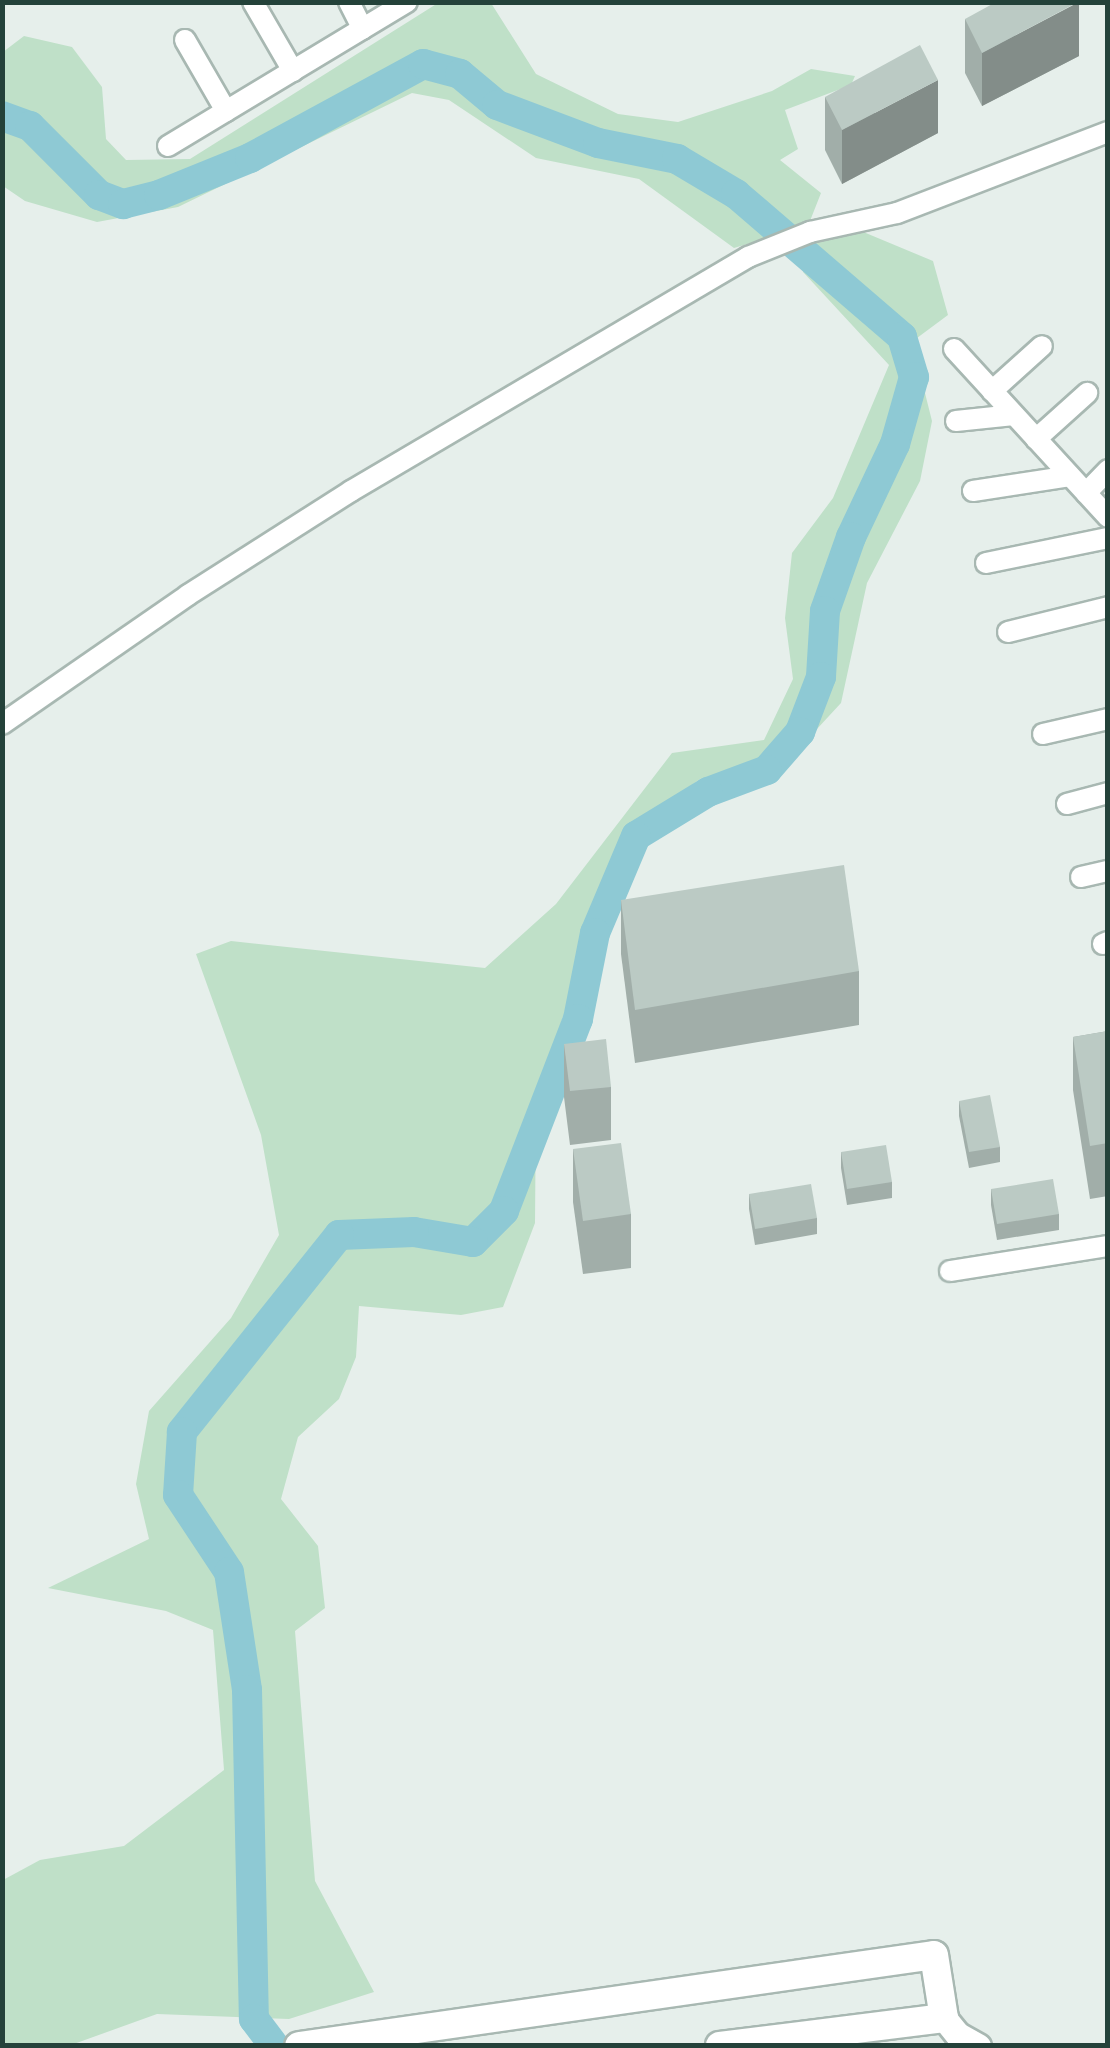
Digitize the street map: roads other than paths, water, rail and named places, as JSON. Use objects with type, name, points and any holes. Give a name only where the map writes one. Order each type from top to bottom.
[{"type":"main road","points":[[299,2046],[934,1955],[944,2018],[720,2046]]},
{"type":"street","points":[[253,2],[292,71]]},
{"type":"street","points":[[349,2],[363,29]]},
{"type":"street","points":[[168,146],[407,2]]},
{"type":"street","points":[[185,40],[226,111]]},
{"type":"street","points":[[2,724],[188,596],[351,491],[564,362],[770,247],[810,232],[897,213],[1108,132]]},
{"type":"street","points":[[992,391],[1042,346]]},
{"type":"street","points":[[954,349],[1108,516]]},
{"type":"street","points":[[1036,439],[1086,393]]},
{"type":"street","points":[[956,421],[1014,415]]},
{"type":"street","points":[[1086,492],[1108,470]]},
{"type":"street","points":[[973,491],[1070,476]]},
{"type":"street","points":[[986,563],[1108,538]]},
{"type":"street","points":[[1008,632],[1108,607]]},
{"type":"street","points":[[1043,734],[1108,719]]},
{"type":"street","points":[[1067,804],[1108,793]]},
{"type":"street","points":[[1081,878],[1108,871]]},
{"type":"street","points":[[950,1270],[1108,1246]]},
{"type":"street","points":[[944,2018],[958,2035],[978,2046]]},
{"type":"waterway","points":[[2,116],[30,126],[99,195],[123,204],[159,195],[250,158],[423,64],[460,74],[497,105],[598,143],[677,159],[736,194],[902,337],[914,377],[895,444],[851,537],[825,611],[821,677],[800,732],[767,770],[708,792],[636,836],[595,933],[578,1019],[504,1211],[473,1242],[414,1232],[339,1235],[182,1432],[178,1495],[229,1572],[247,1690],[254,2019],[274,2046]]}]
